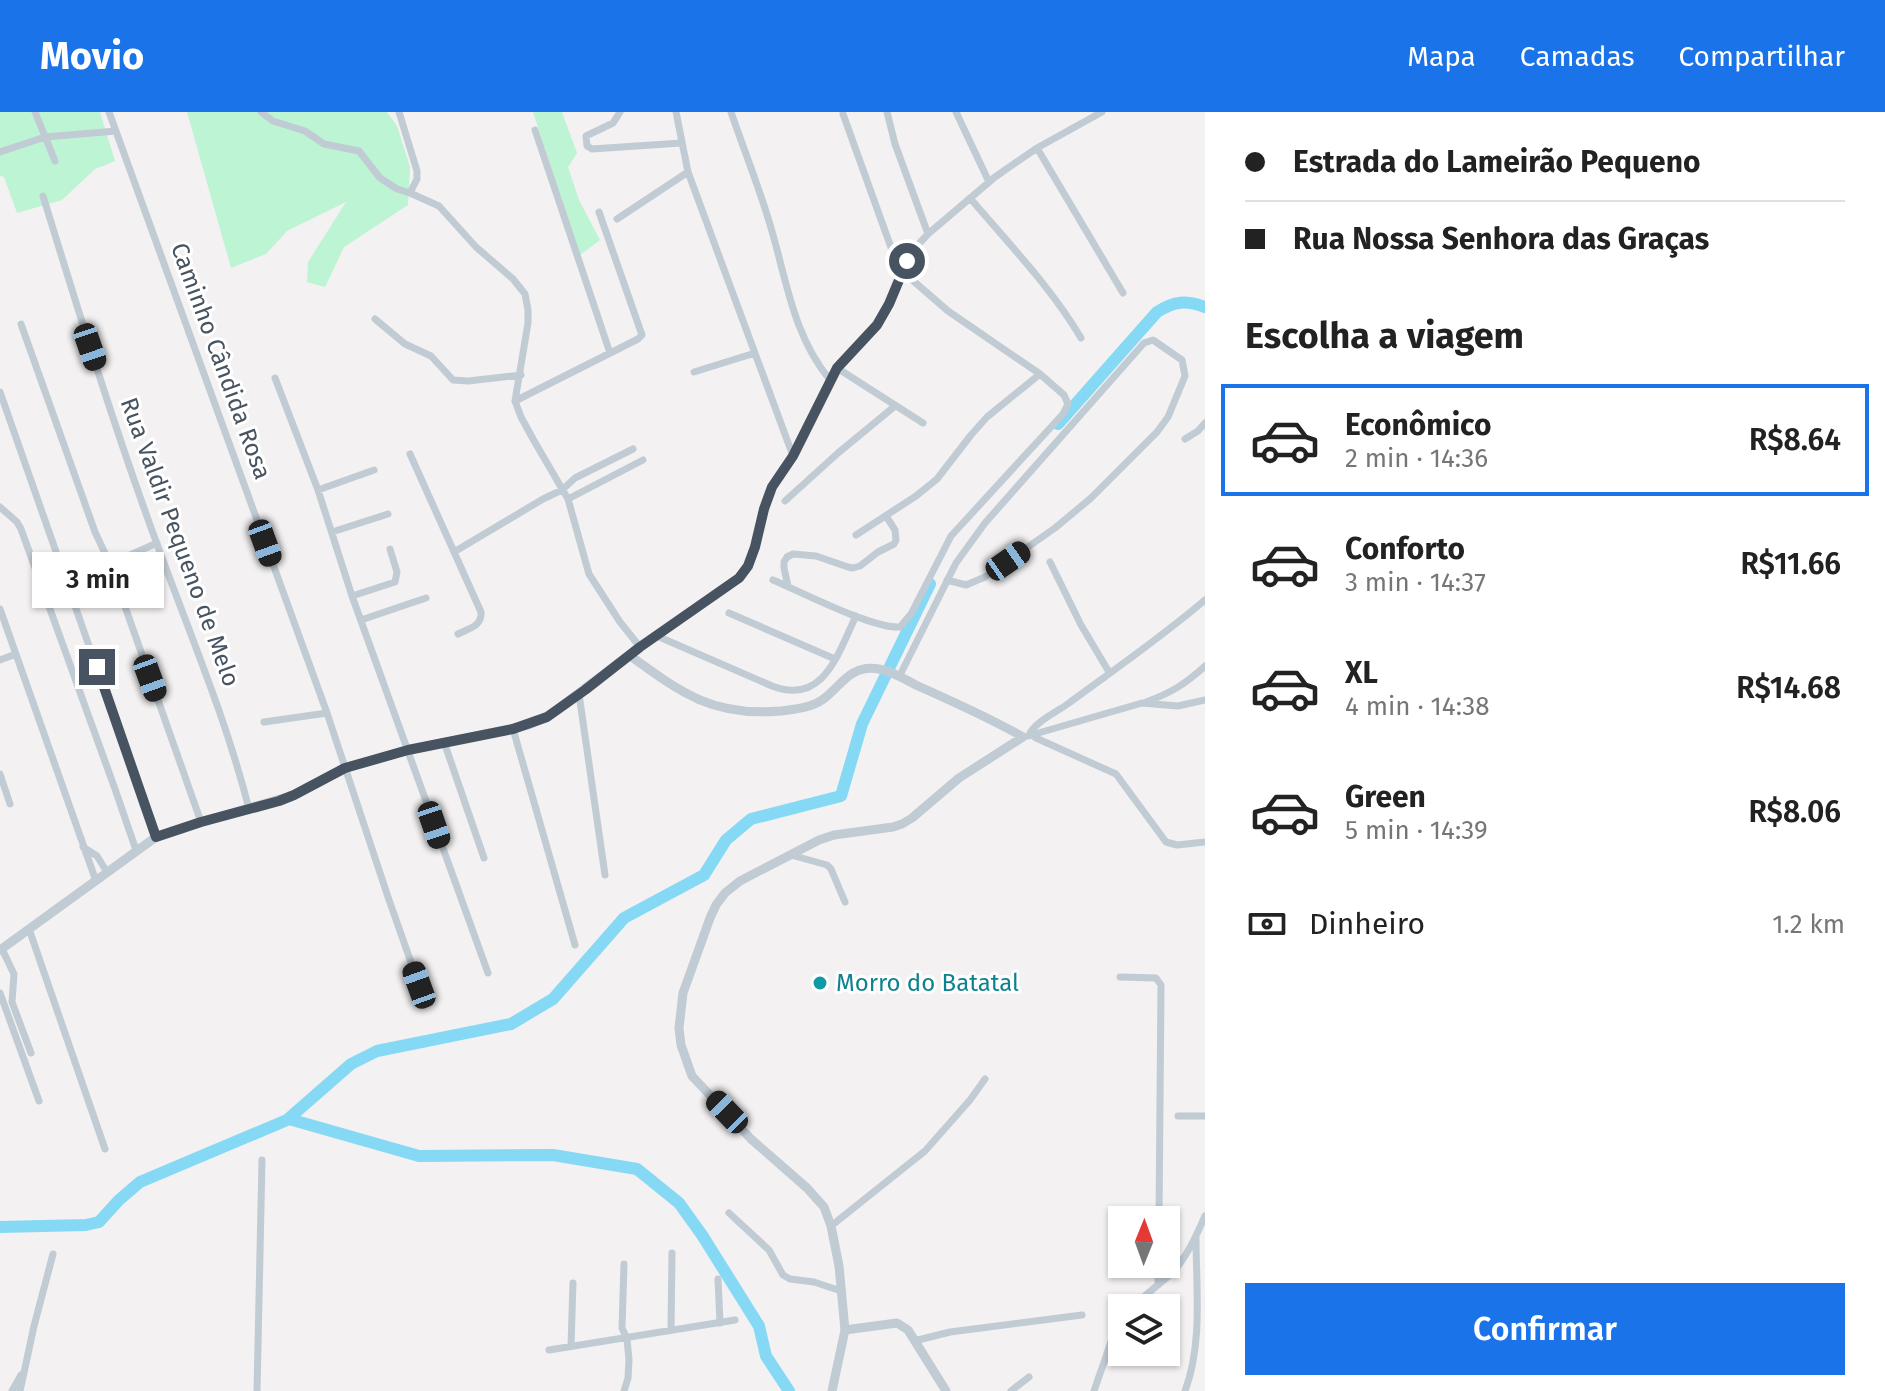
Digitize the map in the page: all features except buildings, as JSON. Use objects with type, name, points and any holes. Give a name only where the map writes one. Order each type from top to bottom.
[{"type":"street","points":[[35,112],[55,161]]},
{"type":"street","name":"Caminho Cândida Rosa","points":[[109,112],[327,713],[419,985]]},
{"type":"street","points":[[261,112],[273,121],[305,131],[324,144],[359,151],[380,178],[397,189],[439,206],[525,294],[528,323],[515,401],[568,499],[589,574],[640,647]]},
{"type":"street","points":[[399,112],[417,171],[417,179],[410,193]]},
{"type":"street","points":[[620,112],[613,123],[586,136],[587,146],[592,149],[681,143]]},
{"type":"street","points":[[676,112],[688,172],[793,456]]},
{"type":"street","points":[[731,112],[769,220],[784,283],[812,357],[830,380]]},
{"type":"street","points":[[887,112],[895,144],[928,234]]},
{"type":"street","points":[[956,112],[989,182]]},
{"type":"street","points":[[31,1053],[12,1002],[14,974],[1,950],[136,850],[156,837],[294,795],[345,768],[408,750],[513,729],[547,717],[739,578],[748,566],[755,547],[772,487],[793,456],[837,368],[877,325],[914,249],[989,182],[1037,148],[1102,112]]},
{"type":"street","points":[[773,580],[856,616],[896,628],[904,624],[951,536],[1068,404],[1064,395],[1040,374],[948,311],[903,272],[893,253],[843,114]]},
{"type":"street","points":[[535,130],[610,353]]},
{"type":"street","points":[[0,152],[45,137],[116,131]]},
{"type":"street","points":[[1037,148],[1123,293]]},
{"type":"street","points":[[617,219],[688,172]]},
{"type":"street","name":"Rua Valdir Pequeno de Melo","points":[[43,196],[157,543],[233,750],[249,809]]},
{"type":"street","points":[[970,198],[1047,290],[1081,338]]},
{"type":"street","points":[[515,401],[642,335],[599,212]]},
{"type":"street","points":[[375,319],[405,344],[431,356],[453,380],[521,375]]},
{"type":"street","points":[[21,324],[201,822]]},
{"type":"street","points":[[898,676],[947,580],[956,563],[985,523],[1144,343],[1153,340],[1182,360],[1185,376],[1168,417],[1091,498],[1055,528],[985,577],[966,585],[947,580]]},
{"type":"street","points":[[694,372],[755,353]]},
{"type":"street","points":[[837,368],[923,423]]},
{"type":"street","points":[[856,535],[937,479],[987,417],[1040,374]]},
{"type":"street","points":[[275,378],[318,490],[352,596],[488,973]]},
{"type":"street","points":[[0,392],[156,837]]},
{"type":"street","points":[[785,501],[895,406]]},
{"type":"street","points":[[1185,439],[1205,423]]},
{"type":"street","points":[[454,552],[562,490],[575,478],[633,449]]},
{"type":"street","points":[[410,454],[481,616],[478,624],[458,634]]},
{"type":"street","points":[[568,499],[643,460]]},
{"type":"street","points":[[318,490],[374,470]]},
{"type":"street","points":[[0,507],[21,529],[136,850]]},
{"type":"street","points":[[332,532],[388,514]]},
{"type":"street","points":[[788,586],[784,562],[793,554],[816,556],[853,568],[894,544],[895,530],[886,516]]},
{"type":"street","points":[[110,564],[157,543]]},
{"type":"street","points":[[352,596],[395,582],[397,572],[390,549]]},
{"type":"street","points":[[941,553],[956,563]]},
{"type":"street","points":[[1050,562],[1081,625],[1109,672]]},
{"type":"street","points":[[361,620],[426,598]]},
{"type":"street","points":[[1027,736],[1035,725],[1205,600]]},
{"type":"street","points":[[0,609],[96,881]]},
{"type":"street","points":[[729,613],[835,659]]},
{"type":"street","points":[[657,636],[785,691],[795,692],[804,690],[830,670],[856,616]]},
{"type":"street","points":[[0,660],[16,654]]},
{"type":"street","points":[[629,655],[699,701],[733,710],[800,709],[825,698],[841,680],[855,672],[878,669],[1116,774],[1166,842],[1177,845],[1205,842]]},
{"type":"street","points":[[832,1391],[845,1330],[839,1266],[824,1207],[751,1139],[692,1076],[681,1045],[679,1028],[683,993],[716,905],[740,881],[819,840],[902,824],[959,778],[1027,736],[1169,693],[1184,685],[1205,666]]},
{"type":"street","points":[[579,694],[605,875]]},
{"type":"street","points":[[1142,703],[1178,706],[1205,700]]},
{"type":"street","points":[[264,722],[327,713]]},
{"type":"street","points":[[513,729],[575,945]]},
{"type":"street","points":[[444,742],[484,858]]},
{"type":"street","points":[[0,774],[10,804]]},
{"type":"street","points":[[83,847],[97,856],[107,872]]},
{"type":"street","points":[[791,855],[827,865],[845,902]]},
{"type":"street","points":[[29,929],[105,1149]]},
{"type":"street","points":[[1120,977],[1156,978],[1161,985],[1159,1206]]},
{"type":"street","points":[[0,993],[39,1101]]},
{"type":"street","points":[[831,1226],[925,1151],[985,1079]]},
{"type":"street","points":[[1178,1116],[1205,1116]]},
{"type":"street","points":[[257,1391],[262,1160]]},
{"type":"street","points":[[729,1213],[769,1250],[783,1275],[841,1291]]},
{"type":"street","points":[[1148,1294],[1182,1260],[1205,1216]]},
{"type":"street","points":[[1185,1391],[1194,1359],[1197,1321],[1196,1237]]},
{"type":"street","points":[[671,1330],[672,1253]]},
{"type":"street","points":[[20,1391],[53,1254]]},
{"type":"street","points":[[624,1264],[622,1328],[627,1339],[629,1360],[624,1391]]},
{"type":"street","points":[[1158,1278],[1158,1285]]},
{"type":"street","points":[[718,1279],[720,1323]]},
{"type":"street","points":[[571,1346],[573,1283]]},
{"type":"street","points":[[914,1341],[950,1332],[1082,1315]]},
{"type":"street","points":[[549,1350],[735,1320]]},
{"type":"street","points":[[845,1330],[897,1323],[908,1330],[946,1391]]},
{"type":"street","points":[[1094,1391],[1108,1351]]},
{"type":"street","points":[[12,1391],[27,1364]]},
{"type":"street","points":[[1011,1391],[1029,1377]]},
{"type":"green space","points":[[0,112],[100,112],[115,161],[95,169],[62,200],[17,213],[4,177],[0,176]]},
{"type":"green space","points":[[187,112],[387,112],[397,126],[410,167],[408,205],[344,247],[325,287],[307,282],[308,262],[346,202],[287,231],[266,254],[231,268]]},
{"type":"green space","points":[[533,112],[562,112],[577,153],[568,167],[579,200],[600,240],[580,255]]},
{"type":"waterway","points":[[1058,424],[1157,312],[1180,303],[1205,307]]},
{"type":"waterway","points":[[0,1227],[99,1222],[140,1182],[287,1120],[351,1064],[377,1051],[511,1024],[553,999],[624,918],[704,875],[726,840],[751,819],[841,796],[862,724],[930,584]]},
{"type":"waterway","points":[[289,1119],[419,1156],[553,1155],[637,1169],[679,1203],[702,1235],[759,1326],[766,1356],[789,1391]]},
{"type":"place","name":"Morro do Batatal","points":[[820,983]]},
{"type":"route","points":[[97,667],[156,837],[279,801],[345,768],[408,750],[513,729],[547,717],[739,578],[748,566],[755,547],[772,487],[793,456],[837,368],[877,325],[907,261]]}]
